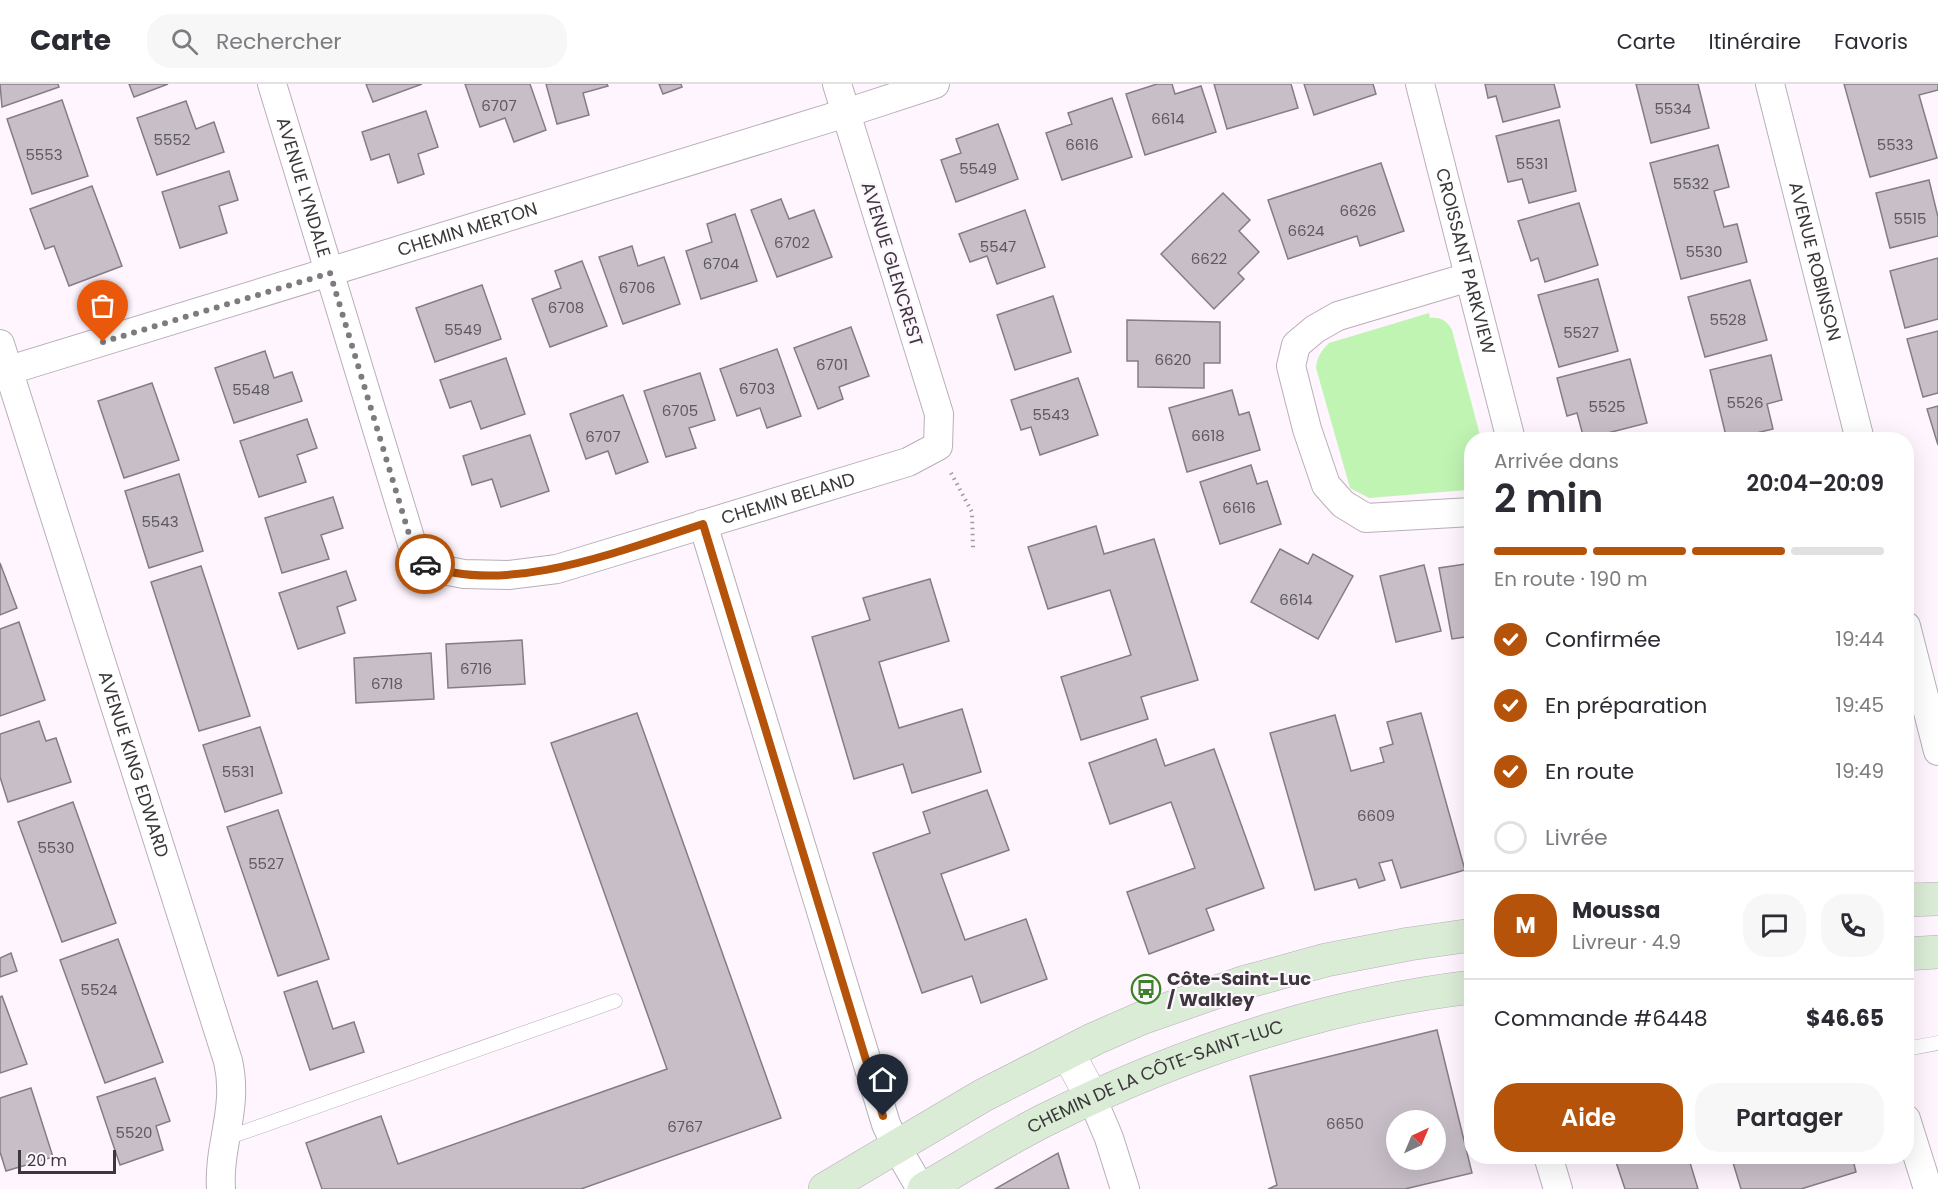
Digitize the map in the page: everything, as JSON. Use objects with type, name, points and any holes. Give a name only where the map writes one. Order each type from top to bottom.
[{"type":"main road","points":[[1914,900],[1938,899]]},
{"type":"main road","points":[[825,1189],[982,1096],[1142,1018],[1278,972],[1368,951],[1464,936]]},
{"type":"main road","points":[[1914,954],[1938,952]]},
{"type":"main road","name":"CHEMIN DE LA CÔTE-SAINT-LUC","points":[[923,1189],[1016,1136],[1092,1098],[1191,1056],[1275,1028],[1364,1005],[1464,988]]},
{"type":"street","name":"AVENUE LYNDALE","points":[[272,84],[412,544],[425,564]]},
{"type":"street","name":"AVENUE GLENCREST","points":[[837,84],[939,414],[938,446]]},
{"type":"street","name":"CHEMIN MERTON","points":[[3,363],[330,273],[935,84]]},
{"type":"street","name":"CROISSANT PARKVIEW","points":[[1420,84],[1508,432]]},
{"type":"street","name":"AVENUE ROBINSON","points":[[1770,84],[1858,432]]},
{"type":"street","points":[[1464,512],[1366,518],[1343,504],[1326,485],[1307,429],[1291,366],[1296,345],[1315,329],[1338,316],[1469,277]]},
{"type":"street","name":"AVENUE KING EDWARD","points":[[3,363],[228,1061],[233,1087],[221,1173],[221,1189]]},
{"type":"street","name":"CHEMIN BELAND","points":[[425,564],[464,574],[508,575],[557,569],[908,462],[938,446]]},
{"type":"street","points":[[703,524],[886,1124],[897,1148],[923,1189]]},
{"type":"street","points":[[1914,657],[1938,751]]},
{"type":"street","points":[[1068,1053],[1092,1098],[1109,1138],[1125,1189]]},
{"type":"street","points":[[1914,1144],[1928,1189]]},
{"type":"street","points":[[1550,1164],[1558,1189]]},
{"type":"lane","points":[[227,1138],[615,1000]]},
{"type":"lane","points":[[1914,1048],[1938,1043]]},
{"type":"path","points":[[938,446],[972,512],[973,548]]},
{"type":"green space","points":[[1429,313],[1430,318],[1443,320],[1448,324],[1452,330],[1479,432],[1464,432],[1464,490],[1369,498],[1350,488],[1316,368],[1317,361],[1329,343]]},
{"type":"building","points":[[0,84],[58,84],[59,87],[2,107]]},
{"type":"building","points":[[129,84],[168,84],[134,97]]},
{"type":"building","points":[[366,84],[422,84],[373,102]]},
{"type":"building","points":[[465,84],[530,84],[546,130],[514,142],[505,118],[480,127]]},
{"type":"building","points":[[546,84],[607,84],[608,86],[583,93],[589,115],[557,124]]},
{"type":"building","points":[[659,84],[681,84],[682,87],[663,94]]},
{"type":"building","points":[[1157,84],[1172,84],[1175,94],[1201,86],[1216,132],[1145,155],[1126,94]]},
{"type":"building","points":[[1214,84],[1291,84],[1298,108],[1227,129]]},
{"type":"building","points":[[1304,84],[1373,84],[1376,94],[1314,115]]},
{"type":"building","points":[[1485,84],[1554,84],[1560,107],[1503,122],[1496,96],[1488,98]]},
{"type":"building","points":[[1636,84],[1698,84],[1709,128],[1651,143]]},
{"type":"building","points":[[1844,84],[1938,84],[1938,90],[1919,95],[1937,158],[1870,177]]},
{"type":"building","points":[[1112,98],[1132,157],[1062,180],[1046,133],[1072,124],[1068,113]]},
{"type":"building","points":[[62,100],[88,176],[32,194],[7,119]]},
{"type":"building","points":[[186,101],[196,129],[214,122],[224,152],[157,175],[137,118]]},
{"type":"building","points":[[426,111],[438,147],[418,154],[424,174],[398,183],[389,154],[371,160],[362,132]]},
{"type":"building","points":[[1559,120],[1576,191],[1529,203],[1522,179],[1508,182],[1496,136]]},
{"type":"building","points":[[998,124],[1018,179],[956,202],[941,160],[961,153],[956,139]]},
{"type":"building","points":[[1718,145],[1729,187],[1714,191],[1724,227],[1737,224],[1747,262],[1681,279],[1650,163]]},
{"type":"building","points":[[1381,163],[1404,231],[1360,246],[1357,236],[1288,259],[1268,200]]},
{"type":"building","points":[[229,171],[238,200],[219,206],[227,233],[180,248],[162,192]]},
{"type":"building","points":[[1929,180],[1938,217],[1938,236],[1890,248],[1876,193]]},
{"type":"building","points":[[92,186],[122,266],[69,286],[54,246],[45,249],[30,209]]},
{"type":"building","points":[[1223,193],[1250,220],[1239,231],[1259,252],[1238,273],[1244,279],[1214,309],[1161,254]]},
{"type":"building","points":[[781,199],[789,219],[814,210],[832,257],[777,277],[751,210]]},
{"type":"building","points":[[1579,203],[1598,265],[1545,282],[1538,258],[1531,261],[1518,221]]},
{"type":"building","points":[[1025,210],[1045,267],[997,284],[987,256],[970,262],[959,234]]},
{"type":"building","points":[[735,214],[757,281],[701,299],[686,251],[712,242],[707,224]]},
{"type":"building","points":[[632,246],[638,266],[664,257],[680,304],[623,324],[599,257]]},
{"type":"building","points":[[1938,258],[1938,319],[1905,328],[1890,271]]},
{"type":"building","points":[[582,261],[607,326],[550,347],[532,299],[561,288],[555,271]]},
{"type":"building","points":[[1598,279],[1618,351],[1559,367],[1538,295]]},
{"type":"building","points":[[1750,280],[1767,340],[1705,357],[1688,297]]},
{"type":"building","points":[[482,285],[501,339],[435,362],[416,308]]},
{"type":"building","points":[[1053,296],[1071,352],[1015,370],[997,315]]},
{"type":"building","points":[[1127,320],[1220,322],[1220,363],[1204,363],[1204,388],[1138,387],[1138,361],[1127,361]]},
{"type":"building","points":[[851,327],[869,376],[839,387],[843,399],[818,409],[794,348]]},
{"type":"building","points":[[1938,331],[1938,393],[1923,397],[1907,339]]},
{"type":"building","points":[[777,349],[801,416],[767,428],[760,408],[737,416],[720,369]]},
{"type":"building","points":[[265,351],[274,378],[292,372],[302,401],[234,423],[215,368]]},
{"type":"building","points":[[1771,355],[1782,400],[1767,404],[1773,429],[1760,432],[1725,432],[1710,370]]},
{"type":"building","points":[[506,358],[525,414],[481,429],[471,401],[450,408],[440,380]]},
{"type":"building","points":[[1630,359],[1647,423],[1612,432],[1582,432],[1577,413],[1567,416],[1557,378]]},
{"type":"building","points":[[700,373],[715,420],[689,428],[696,448],[666,457],[644,391]]},
{"type":"building","points":[[1078,378],[1098,435],[1040,455],[1031,427],[1021,430],[1011,400]]},
{"type":"building","points":[[152,383],[179,460],[124,478],[98,401]]},
{"type":"building","points":[[1232,390],[1239,415],[1249,412],[1260,450],[1187,472],[1169,408]]},
{"type":"building","points":[[623,395],[648,462],[616,474],[608,451],[586,459],[570,414]]},
{"type":"building","points":[[1938,406],[1938,445],[1927,409]]},
{"type":"building","points":[[307,419],[317,448],[297,455],[306,482],[259,497],[240,441]]},
{"type":"building","points":[[530,435],[549,491],[501,507],[492,479],[472,485],[463,456]]},
{"type":"building","points":[[1251,465],[1257,484],[1267,481],[1281,524],[1220,544],[1200,482]]},
{"type":"building","points":[[179,474],[203,551],[149,568],[125,491]]},
{"type":"building","points":[[333,497],[343,528],[321,535],[329,559],[282,573],[265,518]]},
{"type":"building","points":[[1096,526],[1104,554],[1154,539],[1198,680],[1141,697],[1148,719],[1081,740],[1061,677],[1131,655],[1110,590],[1048,609],[1028,547]]},
{"type":"building","points":[[1280,549],[1308,564],[1313,554],[1353,576],[1318,639],[1251,602]]},
{"type":"building","points":[[0,563],[17,608],[0,615]]},
{"type":"building","points":[[1464,564],[1464,637],[1452,639],[1439,568]]},
{"type":"building","points":[[1424,565],[1441,631],[1396,642],[1380,576]]},
{"type":"building","points":[[201,566],[250,716],[199,731],[151,582]]},
{"type":"building","points":[[346,571],[356,600],[337,607],[345,633],[298,649],[279,593]]},
{"type":"building","points":[[930,579],[949,641],[879,662],[899,728],[962,709],[981,772],[912,793],[903,764],[854,779],[812,637],[870,620],[863,598]]},
{"type":"building","points":[[19,622],[45,700],[0,716],[0,629]]},
{"type":"building","points":[[522,640],[525,684],[448,688],[446,644]]},
{"type":"building","points":[[431,653],[434,699],[356,703],[354,658]]},
{"type":"building","points":[[637,713],[781,1118],[581,1189],[322,1189],[306,1143],[381,1116],[398,1164],[667,1069],[551,743]]},
{"type":"building","points":[[1421,713],[1464,870],[1401,888],[1392,860],[1379,863],[1385,880],[1359,888],[1356,879],[1315,890],[1270,733],[1335,715],[1351,771],[1384,762],[1380,748],[1393,744],[1387,722]]},
{"type":"building","points":[[39,721],[46,741],[56,738],[71,782],[8,802],[0,777],[0,734]]},
{"type":"building","points":[[260,727],[282,793],[225,812],[203,745]]},
{"type":"building","points":[[1156,739],[1165,766],[1214,749],[1264,888],[1206,909],[1214,930],[1149,954],[1127,892],[1195,868],[1171,802],[1110,824],[1089,763]]},
{"type":"building","points":[[987,790],[1009,850],[941,874],[965,940],[1026,919],[1047,979],[981,1003],[972,976],[922,993],[873,853],[930,833],[923,812]]},
{"type":"building","points":[[73,802],[116,923],[62,942],[18,822]]},
{"type":"building","points":[[278,810],[329,959],[278,976],[227,827]]},
{"type":"building","points":[[118,939],[163,1062],[105,1083],[60,960]]},
{"type":"building","points":[[11,953],[17,971],[0,977],[0,958]]},
{"type":"building","points":[[317,981],[333,1029],[354,1022],[364,1052],[310,1070],[284,992]]},
{"type":"building","points":[[2,996],[27,1064],[0,1073],[0,997]]},
{"type":"building","points":[[1437,1030],[1464,1140],[1464,1164],[1470,1164],[1472,1173],[1405,1189],[1268,1189],[1277,1185],[1250,1076]]},
{"type":"building","points":[[155,1078],[170,1121],[156,1126],[163,1150],[120,1165],[97,1097]]},
{"type":"building","points":[[31,1088],[53,1157],[6,1171],[0,1152],[0,1098]]},
{"type":"building","points":[[1058,1153],[1069,1189],[995,1189]]},
{"type":"building","points":[[1617,1164],[1690,1164],[1698,1189],[1625,1189]]},
{"type":"building","points":[[1733,1164],[1854,1164],[1856,1172],[1801,1189],[1741,1189]]},
{"type":"way so far","points":[[103,342],[330,273],[412,544],[425,564]]},
{"type":"place","name":"Côte-Saint-Luc / Walkley","points":[[1146,989]]},
{"type":"route","points":[[425,564],[464,574],[508,575],[557,569],[703,524],[883,1116]]}]
